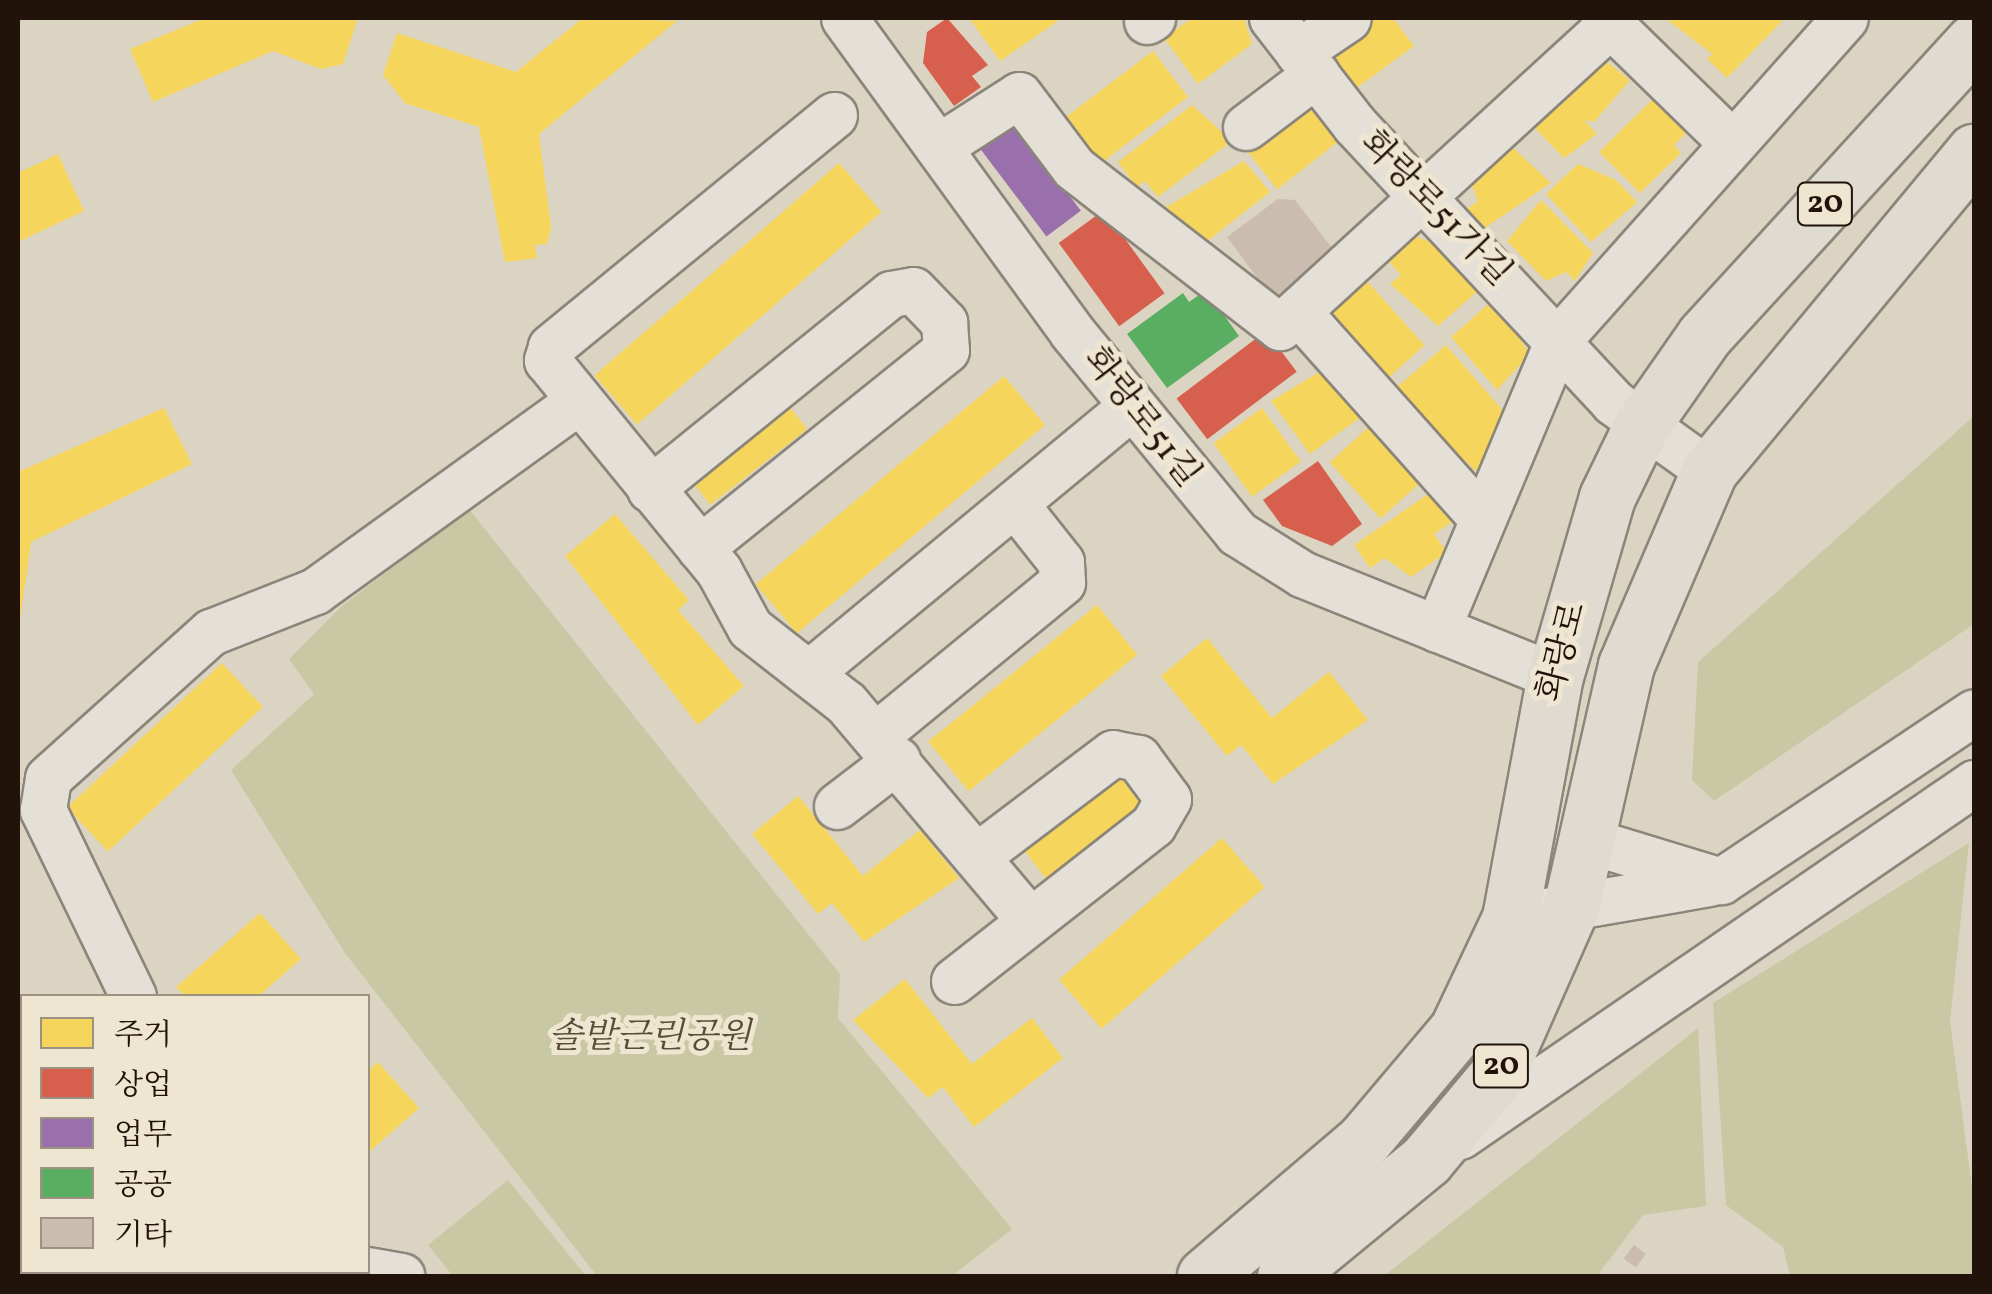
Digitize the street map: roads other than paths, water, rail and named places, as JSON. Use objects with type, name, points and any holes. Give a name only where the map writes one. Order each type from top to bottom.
[{"type":"main road","name":"화랑로","points":[[1205,1276],[1298,1204],[1416,1085],[1457,1030],[1510,918],[1555,676],[1607,498],[1642,426],[1704,336],[1974,41]]},
{"type":"main road","name":"화랑로","points":[[1285,1276],[1426,1160],[1497,1075],[1571,907],[1590,841],[1626,665],[1708,471],[1974,152]]},
{"type":"street","points":[[1246,127],[1295,48],[1348,18]]},
{"type":"street","points":[[1437,629],[1479,515],[1558,340],[1730,141],[1844,18]]},
{"type":"street","points":[[938,146],[1019,95],[1074,168],[1267,324],[1280,327],[1427,200],[1608,21],[1730,141]]},
{"type":"street","name":"화랑로51길","points":[[864,24],[938,146],[1131,407],[1236,533],[1302,574],[1555,676]]},
{"type":"street","name":"화랑로51가길","points":[[1295,48],[1427,200],[1558,340],[1642,426],[1708,471]]},
{"type":"street","points":[[834,115],[551,347],[548,364],[700,548],[750,628],[810,674],[887,747],[1030,922]]},
{"type":"street","points":[[650,489],[892,294],[912,290],[944,322],[946,350],[700,548]]},
{"type":"street","points":[[1299,312],[1479,515]]},
{"type":"street","points":[[131,994],[43,810],[48,778],[211,632],[315,591],[577,402]]},
{"type":"street","points":[[810,674],[1131,407]]},
{"type":"street","points":[[836,806],[887,747],[1062,582],[1061,562],[1015,504]]},
{"type":"street","points":[[1510,918],[1720,881],[1969,727]]},
{"type":"street","points":[[954,981],[1163,816],[1165,792],[1131,753],[1113,753],[978,855]]},
{"type":"street","points":[[1426,1160],[1974,784]]},
{"type":"street","points":[[1590,841],[1720,881]]},
{"type":"park label","name":"솔밭근린공원","points":[[650,1038]]}]
